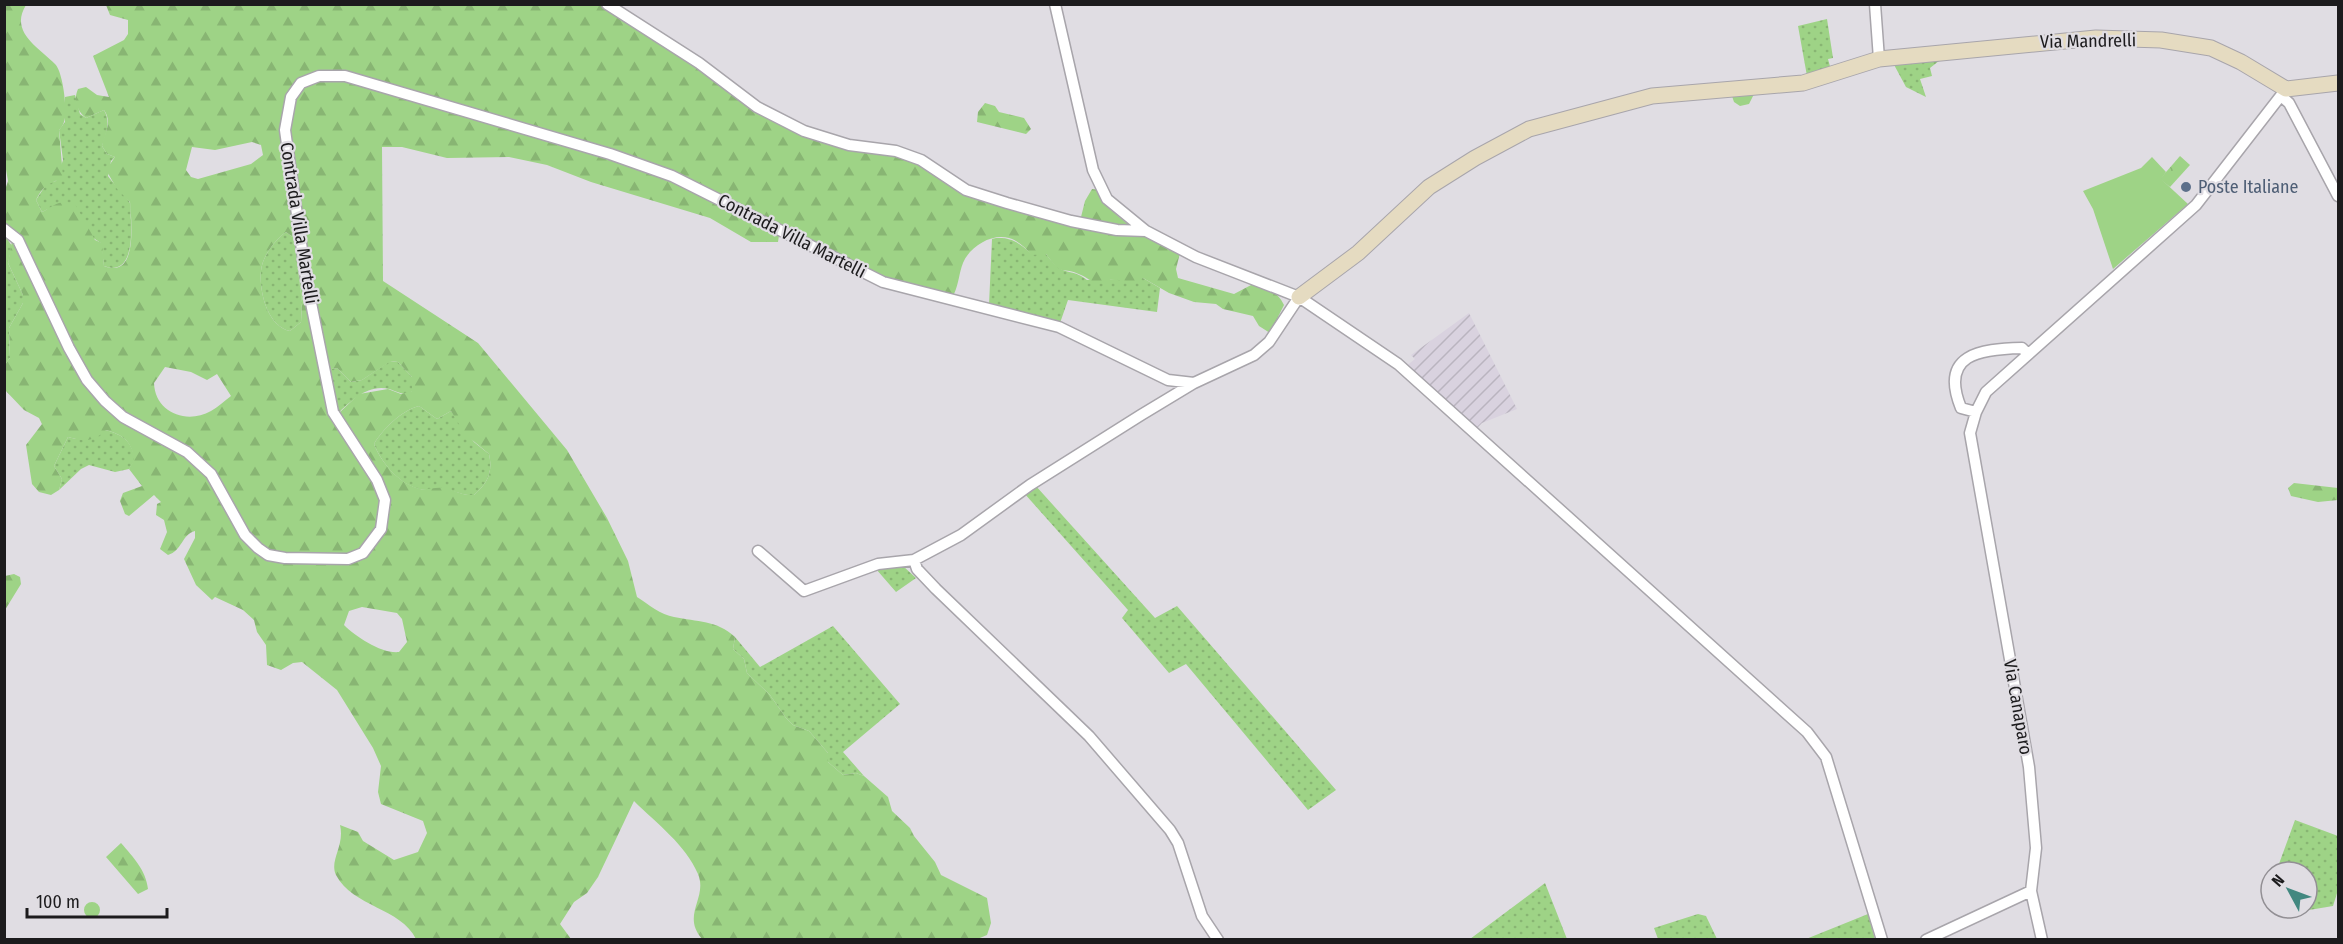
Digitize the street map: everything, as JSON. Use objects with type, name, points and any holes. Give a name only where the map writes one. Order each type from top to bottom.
[{"type":"street","points":[[607,4],[699,63],[757,107],[804,131],[849,146],[896,151],[912,157],[966,190],[1007,203],[1071,221],[1117,230],[1146,231]]},
{"type":"street","points":[[1055,4],[1093,170],[1107,199],[1146,231],[1196,257],[1299,297],[1398,364],[1807,732],[1826,757],[1882,939]]},
{"type":"street","points":[[1875,4],[1879,59]]},
{"type":"street","name":"Via Mandrelli","points":[[1299,297],[1358,253],[1429,188],[1475,158],[1529,129],[1652,96],[1803,83],[1879,59],[2045,41],[2096,38],[2161,40],[2211,48],[2241,62],[2284,93]]},
{"type":"street","name":"Contrada Villa Martelli","points":[[4,229],[18,240],[69,348],[87,380],[123,417],[187,452],[211,474],[245,535],[268,555],[285,558],[348,559],[363,553],[381,529],[385,508],[377,480],[333,412],[306,278],[285,130],[291,97],[301,83],[318,76],[345,76],[610,154],[672,176],[883,282],[1059,327],[1168,380],[1194,383]]},
{"type":"street","points":[[2338,83],[2284,93],[2338,196]]},
{"type":"street","name":"Via Canaparo","points":[[2042,939],[2031,891],[2036,848],[2029,767],[1970,433],[1976,412],[1986,392],[2196,205],[2284,93]]},
{"type":"street","points":[[758,551],[804,591],[878,564],[914,560],[961,535],[1030,485],[1194,383],[1254,356],[1269,342],[1299,297]]},
{"type":"street","points":[[1976,412],[1961,408],[1955,379],[1958,366],[1969,356],[1983,350],[2022,348],[2028,354]]},
{"type":"street","points":[[914,560],[917,569],[936,589],[1089,736],[1170,830],[1178,843],[1202,916],[1218,939]]},
{"type":"street","points":[[1926,939],[2031,891]]},
{"type":"shaded area","points":[[1469,313],[1517,409],[1482,423],[1476,429],[1405,367],[1415,359],[1411,355]]},
{"type":"green space","points":[[603,4],[787,125],[906,156],[942,176],[1079,225],[1085,201],[1092,189],[1100,190],[1105,201],[1123,220],[1145,235],[1180,253],[1176,269],[1178,278],[1234,294],[1253,284],[1276,293],[1284,305],[1270,333],[1259,326],[1253,316],[1223,309],[1216,304],[1194,302],[1169,293],[1143,278],[1134,282],[1111,279],[1095,283],[1074,272],[1060,269],[1046,254],[1032,255],[1016,241],[996,237],[982,242],[971,251],[963,263],[954,294],[945,294],[877,276],[780,229],[778,242],[751,242],[710,218],[591,182],[547,165],[509,157],[447,158],[402,147],[382,147],[383,281],[478,343],[567,450],[607,518],[628,561],[637,597],[664,614],[721,627],[735,637],[733,649],[744,659],[747,673],[770,695],[793,725],[809,731],[828,753],[828,762],[843,775],[856,773],[864,776],[888,797],[892,811],[910,828],[935,862],[941,875],[987,898],[991,923],[987,935],[975,940],[702,939],[694,922],[700,883],[693,863],[661,826],[634,801],[598,877],[587,893],[574,902],[560,924],[571,939],[416,939],[400,920],[365,901],[344,886],[334,869],[341,833],[340,825],[358,832],[363,841],[394,860],[418,852],[427,833],[423,821],[381,804],[378,792],[381,766],[373,748],[337,690],[302,662],[293,663],[281,670],[267,665],[266,645],[257,632],[254,620],[243,610],[215,597],[212,600],[196,585],[184,559],[195,538],[195,531],[187,535],[173,553],[168,555],[160,549],[167,532],[164,520],[156,515],[157,504],[161,502],[154,495],[129,516],[125,514],[120,501],[123,493],[142,486],[129,469],[134,460],[133,453],[129,443],[122,437],[106,430],[88,440],[68,437],[54,466],[62,479],[59,490],[51,495],[39,492],[32,484],[26,445],[42,424],[39,418],[24,410],[5,390],[5,364],[10,358],[9,328],[23,303],[23,295],[8,263],[12,241],[5,227],[5,190],[8,181],[4,158],[4,5],[26,5],[21,23],[23,31],[28,39],[58,68],[64,92],[65,117],[59,130],[63,177],[44,188],[36,200],[42,212],[61,202],[75,204],[95,240],[102,243],[104,266],[115,268],[123,264],[128,256],[131,233],[130,202],[117,189],[106,170],[115,157],[107,154],[102,146],[108,124],[107,115],[104,110],[86,118],[78,109],[76,101],[78,89],[86,87],[97,95],[109,97],[93,56],[124,40],[128,34],[128,20],[110,15],[106,5]],"holes":[[[252,142],[261,145],[263,155],[251,164],[198,179],[191,177],[186,170],[192,147],[215,150]],[[286,232],[294,238],[302,302],[301,322],[290,331],[282,328],[270,315],[261,288],[262,266],[266,255]],[[391,361],[398,362],[412,377],[412,391],[401,394],[388,389],[359,394],[339,413],[330,382],[332,369],[337,368],[351,382],[362,380]],[[165,367],[191,372],[207,380],[217,374],[231,396],[214,409],[201,415],[182,416],[166,408],[160,402],[154,383]],[[419,406],[437,419],[451,411],[465,434],[489,454],[490,472],[483,486],[474,495],[466,495],[443,488],[420,489],[398,477],[386,465],[374,444],[399,416]],[[362,607],[397,613],[402,619],[407,642],[399,652],[377,648],[355,635],[344,625],[349,611]]]},
{"type":"green space","points":[[1827,19],[1833,58],[1828,59],[1831,70],[1807,76],[1798,26]]},
{"type":"green space","points":[[1944,57],[1930,68],[1932,76],[1920,79],[1926,97],[1906,87],[1892,61]]},
{"type":"green space","points":[[1731,93],[1754,94],[1749,104],[1740,106],[1734,102]]},
{"type":"green space","points":[[75,95],[80,114],[86,118],[104,110],[106,114],[106,132],[102,146],[107,154],[115,157],[111,161],[108,176],[130,205],[131,236],[128,253],[120,266],[113,268],[104,266],[101,243],[48,209],[42,212],[36,200],[47,183],[56,181],[63,160],[59,130],[65,122],[65,97]]},
{"type":"green space","points":[[985,103],[995,106],[999,112],[1024,118],[1031,129],[1026,134],[977,122],[978,112]]},
{"type":"green space","points":[[2180,156],[2190,165],[2170,187],[2160,179]]},
{"type":"green space","points":[[2152,157],[2166,172],[2161,179],[2188,204],[2113,269],[2093,209],[2083,191],[2141,168]]},
{"type":"green space","points":[[286,232],[294,238],[302,302],[301,322],[290,331],[282,328],[270,315],[261,288],[262,266],[266,255]]},
{"type":"green space","points":[[5,236],[12,246],[8,263],[23,295],[23,303],[9,328],[10,358],[5,364]]},
{"type":"green space","points":[[992,239],[1012,240],[1032,254],[1046,254],[1058,267],[1087,280],[1143,278],[1160,288],[1157,312],[1068,300],[1060,323],[989,305]]},
{"type":"green space","points":[[390,361],[398,362],[412,377],[412,391],[405,394],[381,388],[367,391],[338,413],[330,372],[332,369],[337,368],[351,382],[362,380]]},
{"type":"green space","points":[[419,406],[437,419],[451,411],[474,442],[489,454],[490,472],[483,486],[474,495],[448,490],[419,489],[398,477],[381,458],[374,444],[399,416]]},
{"type":"green space","points":[[106,430],[122,437],[132,448],[135,460],[129,469],[115,472],[89,465],[81,469],[59,490],[62,479],[54,466],[68,437],[76,439]]},
{"type":"green space","points":[[2294,483],[2338,488],[2338,500],[2318,502],[2291,496],[2288,488]]},
{"type":"green space","points":[[1035,485],[1155,618],[1177,606],[1336,790],[1308,810],[1186,664],[1169,673],[1122,618],[1128,610],[1024,493]]},
{"type":"green space","points":[[903,566],[916,578],[896,592],[876,569]]},
{"type":"green space","points":[[14,574],[20,577],[21,584],[5,610],[5,576]]},
{"type":"green space","points":[[833,626],[900,704],[843,752],[864,776],[856,773],[843,775],[828,762],[828,753],[809,731],[793,725],[786,718],[770,695],[747,673],[744,659],[733,649],[735,637],[760,667]]},
{"type":"green space","points":[[2295,820],[2338,836],[2338,890],[2333,906],[2319,908],[2319,860],[2280,860]]},
{"type":"green space","points":[[121,843],[138,864],[147,882],[148,889],[138,894],[106,857]]},
{"type":"green space","points":[[1545,883],[1567,939],[1470,939]]},
{"type":"green space","points":[[92,902],[98,904],[100,910],[98,916],[92,918],[86,916],[84,910],[86,904]]},
{"type":"green space","points":[[1698,914],[1706,916],[1717,939],[1658,939],[1654,928]]},
{"type":"green space","points":[[1868,914],[1875,939],[1806,939]]},
{"type":"place","name":"Poste Italiane","points":[[2186,187]]}]
